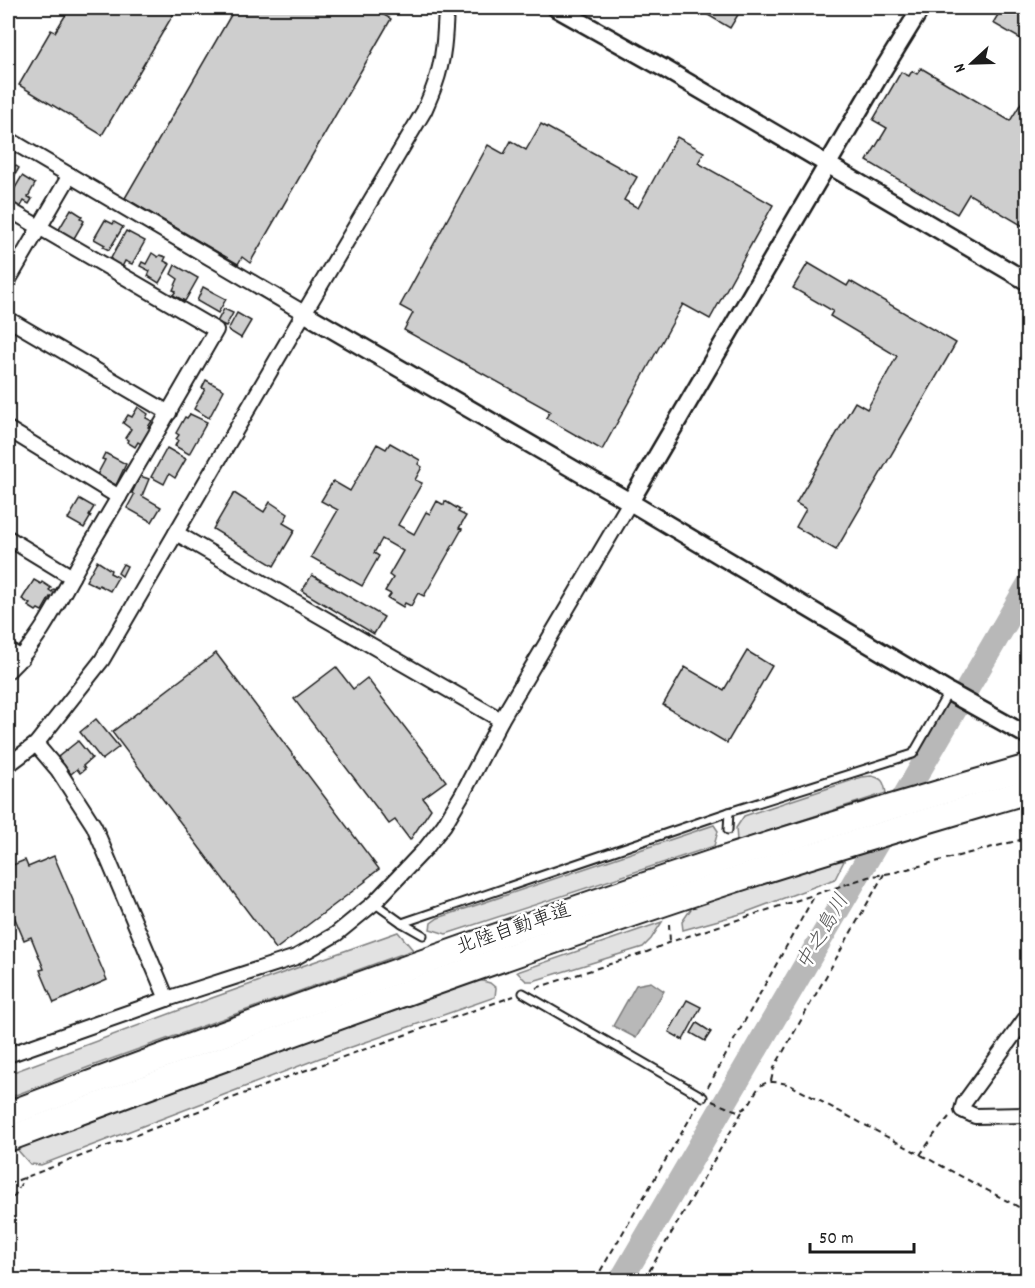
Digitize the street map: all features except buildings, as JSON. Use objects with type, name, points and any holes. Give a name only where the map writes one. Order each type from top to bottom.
[{"type":"highway","name":"北陸自動車道","points":[[8,1114],[482,941],[709,864],[923,797],[1028,767]]},
{"type":"highway","points":[[909,826],[1028,792]]},
{"type":"highway","points":[[909,826],[1028,799]]},
{"type":"highway","name":"北陸自動車道","points":[[8,1139],[470,970],[718,885],[909,826]]},
{"type":"street","points":[[8,765],[36,744],[102,660],[424,111],[436,84],[442,58],[446,8]]},
{"type":"street","points":[[556,8],[665,69],[1028,282]]},
{"type":"street","points":[[8,1056],[167,999],[296,957],[336,934],[375,903],[403,874],[444,825],[501,720],[921,8]]},
{"type":"street","points":[[8,138],[630,502],[949,692],[1025,730]]},
{"type":"street","points":[[8,281],[70,175]]},
{"type":"street","points":[[8,209],[216,330],[42,631],[22,658],[8,671]]},
{"type":"street","points":[[8,319],[168,413]]},
{"type":"street","points":[[8,429],[119,497]]},
{"type":"street","points":[[176,533],[501,720]]},
{"type":"street","points":[[8,538],[72,577]]},
{"type":"street","points":[[8,650],[22,658]]},
{"type":"street","points":[[36,744],[58,770],[94,826],[167,999]]},
{"type":"street","points":[[1028,1015],[964,1103],[962,1110],[975,1116],[1028,1115]]},
{"type":"lane","points":[[402,923],[729,812],[914,754],[949,692]]},
{"type":"lane","points":[[728,830],[729,812]]},
{"type":"lane","points":[[375,903],[423,935]]},
{"type":"lane","points":[[523,993],[703,1097]]},
{"type":"path","points":[[8,1184],[287,1078],[670,942],[868,877],[1028,838]]},
{"type":"path","points":[[771,1081],[774,1068],[884,874]]},
{"type":"path","points":[[669,924],[670,942]]},
{"type":"path","points":[[644,1281],[743,1110],[759,1087],[771,1081],[790,1085],[1028,1212]]},
{"type":"path","points":[[717,1104],[738,1111],[743,1110]]},
{"type":"path","points":[[920,1155],[951,1114],[962,1110]]},
{"type":"path","points":[[8,1207],[25,1177]]},
{"type":"shaded area","points":[[871,776],[882,781],[886,793],[737,841],[736,828],[744,816]]},
{"type":"shaded area","points":[[714,825],[718,831],[714,846],[446,934],[430,929],[431,923],[438,918]]},
{"type":"shaded area","points":[[833,859],[844,861],[835,879],[744,913],[683,930],[682,922],[695,903]]},
{"type":"shaded area","points":[[662,922],[643,947],[533,981],[526,981],[517,972]]},
{"type":"shaded area","points":[[398,932],[413,950],[8,1098],[8,1074]]},
{"type":"shaded area","points":[[479,980],[490,983],[496,988],[495,997],[320,1058],[41,1165],[30,1164],[15,1147],[237,1066]]},
{"type":"shaded area","points":[[651,982],[664,991],[636,1038],[613,1026],[636,985]]},
{"type":"waterway","name":"中之島川","points":[[621,1280],[1028,585]]}]
